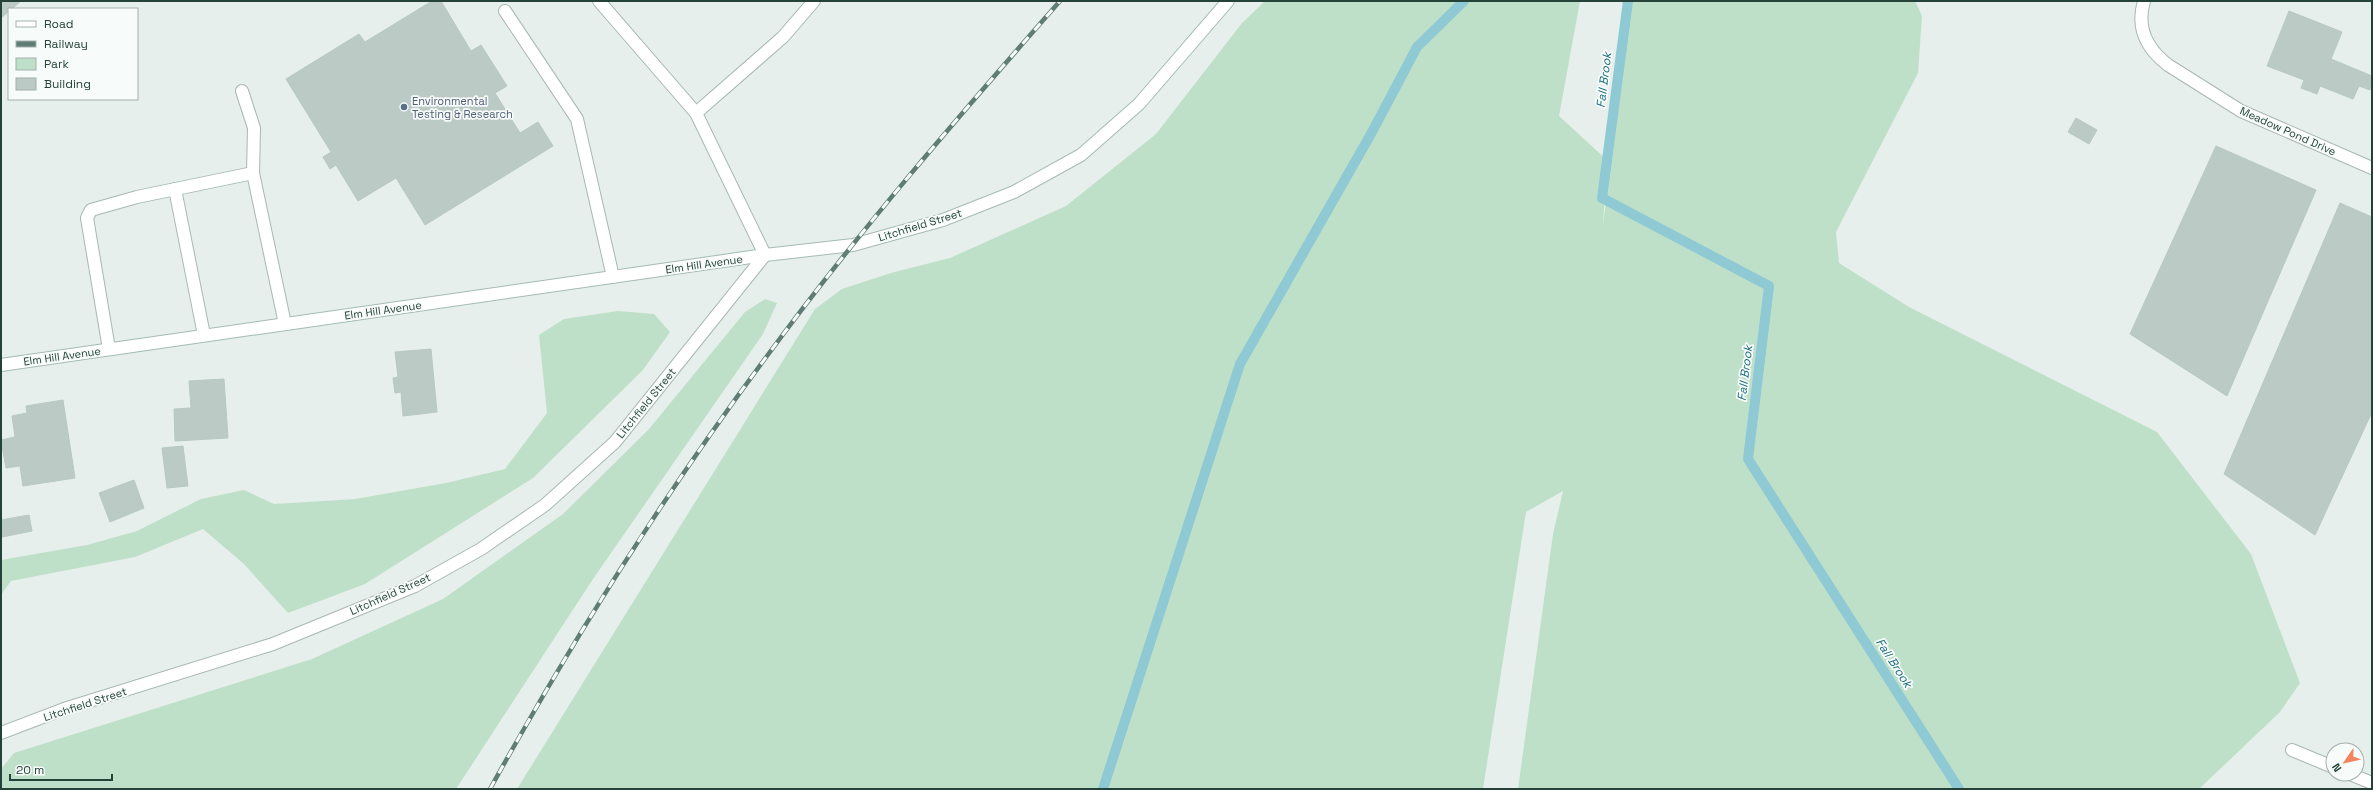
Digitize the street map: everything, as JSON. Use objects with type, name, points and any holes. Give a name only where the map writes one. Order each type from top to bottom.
[{"type":"main road","points":[[600,1],[696,113],[765,255]]},
{"type":"main road","points":[[696,113],[783,37],[814,1]]},
{"type":"main road","name":"Litchfield Street","points":[[1,734],[64,709],[273,644],[415,586],[482,549],[545,506],[615,442],[765,255],[853,245],[943,220],[1014,192],[1081,154],[1139,104],[1228,1]]},
{"type":"main road","name":"Meadow Pond Drive","points":[[2144,1],[2140,14],[2145,39],[2158,57],[2168,65],[2248,115],[2372,168]]},
{"type":"main road","points":[[505,11],[577,119],[614,277]]},
{"type":"main road","points":[[242,91],[254,128],[253,173],[285,324]]},
{"type":"main road","points":[[109,349],[87,218],[91,210],[176,189],[253,173]]},
{"type":"main road","points":[[176,189],[204,335]]},
{"type":"main road","name":"Elm Hill Avenue","points":[[1,365],[765,255]]},
{"type":"main road","points":[[2292,750],[2325,764]]},
{"type":"green space","points":[[1265,1],[1580,1],[1559,116],[1607,160],[1603,226],[1630,1],[1915,1],[1922,16],[1918,73],[1836,232],[1839,263],[1909,307],[2157,432],[2251,554],[2300,683],[2280,712],[2199,789],[1518,789],[1553,534],[1563,491],[1526,512],[1483,789],[517,789],[815,309],[842,289],[891,273],[950,258],[1066,206],[1156,134],[1242,23]]},
{"type":"green space","points":[[765,299],[777,303],[763,334],[593,579],[456,789],[1,789],[1,769],[14,753],[312,659],[443,599],[563,514],[649,429],[745,312]]},
{"type":"green space","points":[[618,311],[654,314],[670,332],[643,370],[533,478],[365,584],[288,613],[244,564],[203,529],[135,557],[11,581],[1,595],[1,560],[87,545],[137,531],[201,499],[244,490],[274,504],[355,499],[446,483],[505,469],[547,413],[539,335],[564,319]]},
{"type":"building","points":[[1,1],[21,1],[13,8],[8,8],[8,12],[1,18]]},
{"type":"building","name":"Environmental Testing & Research","points":[[432,1],[441,1],[471,51],[481,45],[507,86],[495,93],[520,133],[538,122],[553,146],[425,225],[396,178],[358,201],[336,165],[330,169],[323,157],[331,152],[286,79],[359,34],[365,42]]},
{"type":"building","points":[[2289,11],[2342,32],[2331,59],[2372,76],[2370,90],[2359,86],[2353,99],[2320,86],[2317,94],[2301,88],[2304,80],[2267,66]]},
{"type":"building","points":[[2076,118],[2097,130],[2089,144],[2068,132]]},
{"type":"building","points":[[2216,146],[2316,190],[2227,396],[2130,334]]},
{"type":"building","points":[[2340,203],[2372,217],[2372,412],[2315,535],[2224,474]]},
{"type":"building","points":[[431,349],[437,412],[403,416],[401,392],[395,393],[393,378],[398,377],[395,352]]},
{"type":"building","points":[[224,379],[228,438],[175,441],[174,409],[191,408],[189,381]]},
{"type":"building","points":[[63,400],[75,478],[23,486],[20,466],[6,468],[1,440],[15,437],[12,416],[27,413],[26,406]]},
{"type":"building","points":[[183,446],[188,486],[167,488],[162,448]]},
{"type":"building","points":[[134,480],[144,508],[110,522],[99,493]]},
{"type":"building","points":[[29,515],[32,531],[2,537],[1,520]]},
{"type":"waterway","points":[[1103,789],[1240,364],[1372,132],[1417,47],[1464,1]]},
{"type":"waterway","name":"Fall Brook","points":[[1628,1],[1602,198],[1769,286],[1748,459],[1959,789]]},
{"type":"railway","points":[[490,789],[587,622],[656,514],[729,408],[837,264],[947,131],[1060,1]]},
{"type":"place","name":"Environmental Testing & Research","points":[[404,107]]}]
